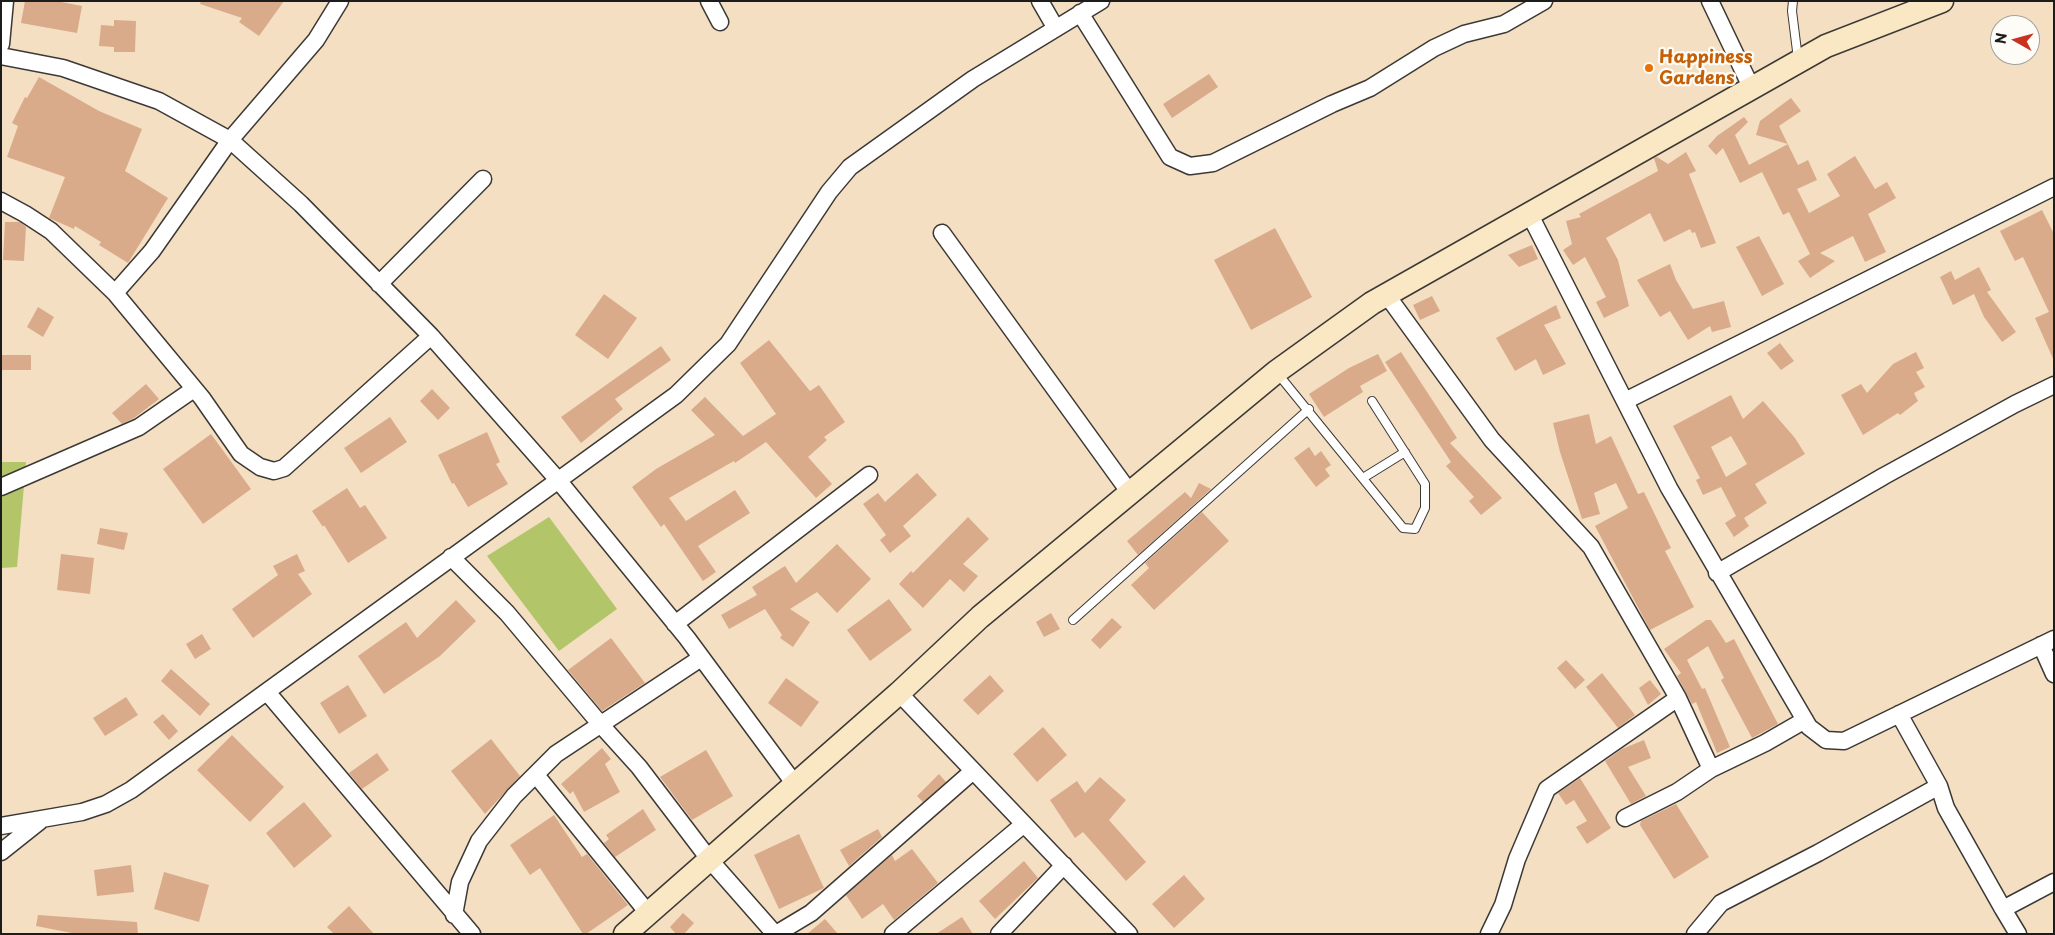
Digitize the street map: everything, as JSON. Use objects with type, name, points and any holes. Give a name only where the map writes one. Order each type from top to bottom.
[{"type":"street","points":[[1,44],[5,1]]},
{"type":"street","points":[[116,293],[152,252],[230,140],[316,40],[340,1]]},
{"type":"street","points":[[709,1],[720,22]]},
{"type":"street","points":[[1040,1],[1055,27]]},
{"type":"street","points":[[1,826],[82,812],[106,804],[131,790],[676,395],[728,344],[829,192],[850,167],[973,79],[1055,27],[1101,1]]},
{"type":"street","points":[[1080,13],[1170,157],[1190,166],[1213,163],[1332,104],[1370,88],[1434,48],[1464,34],[1504,24],[1544,1]]},
{"type":"street","points":[[1710,1],[1752,90]]},
{"type":"street","points":[[625,934],[794,783],[899,693],[980,617],[1276,372],[1386,294],[1752,90],[1826,46],[1942,1]]},
{"type":"street","points":[[1,56],[63,68],[159,101],[230,140],[301,204],[430,336],[558,480],[702,658],[794,783]]},
{"type":"street","points":[[379,284],[483,179]]},
{"type":"street","points":[[1626,401],[2054,188]]},
{"type":"street","points":[[1,201],[51,231],[116,293],[194,389],[241,454],[260,467],[274,472],[284,468],[430,336]]},
{"type":"street","points":[[1530,215],[1670,488],[1809,728],[1826,740],[1844,741],[2047,642],[2054,674]]},
{"type":"street","points":[[942,233],[1130,493]]},
{"type":"street","points":[[1386,294],[1492,440],[1590,547],[1678,698],[1711,769]]},
{"type":"street","points":[[1718,573],[1884,476],[2015,404],[2054,385]]},
{"type":"street","points":[[1,487],[138,427],[194,389]]},
{"type":"street","points":[[675,624],[868,475]]},
{"type":"street","points":[[451,557],[507,613],[601,725],[639,767],[709,859],[776,934],[810,913],[973,771]]},
{"type":"street","points":[[454,914],[460,882],[479,841],[514,796],[556,754],[702,658]]},
{"type":"street","points":[[267,692],[472,934]]},
{"type":"street","points":[[899,693],[1130,934]]},
{"type":"street","points":[[1490,934],[1503,905],[1517,859],[1547,789],[1678,698]]},
{"type":"street","points":[[1899,714],[1939,786],[1946,808],[2018,934]]},
{"type":"street","points":[[1625,818],[1677,792],[1711,769],[1765,743],[1805,720]]},
{"type":"street","points":[[536,775],[648,913]]},
{"type":"street","points":[[1695,934],[1721,902],[1818,854],[1939,786]]},
{"type":"street","points":[[1,852],[43,819]]},
{"type":"street","points":[[897,933],[1024,824]]},
{"type":"street","points":[[999,934],[1064,865]]},
{"type":"street","points":[[2002,909],[2054,882]]},
{"type":"lane","points":[[1793,1],[1792,11],[1798,61]]},
{"type":"lane","points":[[1276,372],[1404,528],[1415,529],[1425,508],[1425,484],[1372,400]]},
{"type":"lane","points":[[1072,620],[1309,410]]},
{"type":"lane","points":[[1363,478],[1405,452]]},
{"type":"green space","points":[[1,462],[26,462],[17,567],[1,568]]},
{"type":"green space","points":[[549,517],[617,609],[559,651],[487,556]]},
{"type":"building","points":[[25,1],[56,1],[82,6],[77,33],[21,23]]},
{"type":"building","points":[[201,1],[284,1],[259,36],[239,22],[242,18],[200,4]]},
{"type":"building","points":[[114,20],[136,21],[135,52],[114,52],[114,47],[99,46],[101,25],[114,26]]},
{"type":"building","points":[[1209,74],[1218,87],[1172,118],[1163,104]]},
{"type":"building","points":[[39,77],[99,111],[142,129],[125,171],[168,198],[128,263],[99,245],[101,242],[75,226],[74,229],[49,218],[65,177],[7,157],[18,126],[12,123],[25,97],[27,98]]},
{"type":"building","points":[[1791,98],[1801,111],[1779,126],[1788,144],[1756,135],[1760,121]]},
{"type":"building","points":[[1744,117],[1748,122],[1735,135],[1749,165],[1788,144],[1798,165],[1808,160],[1817,180],[1797,189],[1809,213],[1840,196],[1827,174],[1855,156],[1875,189],[1887,182],[1896,198],[1868,214],[1886,252],[1865,262],[1853,236],[1820,253],[1835,261],[1810,278],[1798,261],[1810,254],[1789,212],[1783,215],[1762,172],[1740,183],[1723,148],[1716,155],[1708,146],[1717,136]]},
{"type":"building","points":[[1686,152],[1696,171],[1689,174],[1716,243],[1701,248],[1695,232],[1692,233],[1690,229],[1664,242],[1650,213],[1606,238],[1618,260],[1629,306],[1604,318],[1596,302],[1606,297],[1585,257],[1573,265],[1563,250],[1572,244],[1566,221],[1581,217],[1579,214],[1658,171],[1654,158],[1657,157],[1668,164]]},
{"type":"building","points":[[2042,210],[2054,234],[2054,361],[2035,318],[2049,312],[2023,257],[2015,261],[2000,231]]},
{"type":"building","points":[[5,222],[20,222],[26,227],[24,261],[3,260]]},
{"type":"building","points":[[1275,228],[1312,297],[1251,330],[1214,260]]},
{"type":"building","points":[[1759,236],[1784,284],[1762,296],[1736,247]]},
{"type":"building","points":[[1532,245],[1538,259],[1519,267],[1508,255]]},
{"type":"building","points":[[1670,264],[1676,280],[1693,309],[1724,301],[1731,327],[1712,332],[1710,326],[1688,340],[1670,311],[1660,317],[1637,280]]},
{"type":"building","points":[[1979,267],[1991,290],[1987,292],[2016,332],[2002,342],[1984,317],[1974,294],[1953,305],[1940,277],[1951,271],[1955,280]]},
{"type":"building","points":[[604,294],[637,318],[608,359],[575,335]]},
{"type":"building","points":[[1432,296],[1440,311],[1420,320],[1413,305]]},
{"type":"building","points":[[1556,305],[1561,318],[1544,325],[1566,364],[1543,375],[1536,359],[1515,371],[1496,338]]},
{"type":"building","points":[[38,307],[54,317],[43,337],[27,327]]},
{"type":"building","points":[[769,340],[810,391],[819,385],[845,422],[824,437],[827,440],[808,457],[832,484],[816,498],[766,442],[735,463],[734,461],[669,498],[686,521],[735,490],[750,513],[698,546],[716,572],[703,581],[664,524],[661,527],[632,487],[656,469],[715,435],[691,410],[705,397],[743,436],[776,414],[740,363]]},
{"type":"building","points":[[1780,343],[1794,361],[1781,370],[1767,353]]},
{"type":"building","points":[[661,346],[671,360],[615,399],[623,409],[581,443],[561,417]]},
{"type":"building","points":[[1401,352],[1457,438],[1450,443],[1502,498],[1481,515],[1469,501],[1474,497],[1446,466],[1451,462],[1385,362]]},
{"type":"building","points":[[1916,352],[1924,368],[1916,372],[1925,387],[1914,393],[1918,401],[1900,415],[1898,413],[1863,435],[1841,395],[1861,384],[1867,393],[1893,364]]},
{"type":"building","points":[[1378,354],[1387,371],[1360,386],[1363,392],[1324,417],[1309,394],[1349,368]]},
{"type":"building","points":[[1,355],[31,355],[31,370],[1,370]]},
{"type":"building","points":[[146,384],[159,399],[134,418],[122,424],[112,413]]},
{"type":"building","points":[[432,389],[450,408],[438,420],[420,401]]},
{"type":"building","points":[[1731,395],[1743,419],[1763,401],[1795,438],[1805,454],[1755,484],[1767,503],[1744,518],[1749,526],[1734,537],[1725,523],[1736,516],[1721,487],[1703,495],[1696,480],[1700,478],[1673,426]],"holes":[[[1731,436],[1747,464],[1726,477],[1711,447]]]},
{"type":"building","points":[[1589,414],[1596,444],[1611,436],[1638,494],[1644,492],[1671,548],[1665,551],[1694,607],[1650,630],[1595,526],[1628,508],[1616,483],[1594,493],[1600,514],[1582,519],[1560,452],[1553,423]]},
{"type":"building","points":[[390,417],[407,442],[361,473],[344,448]]},
{"type":"building","points":[[487,432],[500,462],[496,464],[508,484],[468,507],[454,483],[452,484],[438,455]]},
{"type":"building","points":[[211,434],[251,489],[203,524],[163,469]]},
{"type":"building","points":[[1309,447],[1315,456],[1321,451],[1331,465],[1325,469],[1330,476],[1316,487],[1294,458]]},
{"type":"building","points":[[917,473],[937,495],[903,526],[911,536],[890,553],[880,540],[886,535],[863,504],[878,493],[885,502]]},
{"type":"building","points":[[1199,483],[1211,489],[1138,555],[1127,541],[1185,492],[1191,498]]},
{"type":"building","points":[[347,488],[360,508],[365,505],[387,538],[348,563],[324,525],[323,527],[312,511]]},
{"type":"building","points":[[1202,512],[1229,541],[1154,610],[1131,585],[1149,568],[1145,563]]},
{"type":"building","points":[[968,517],[989,539],[963,564],[978,576],[964,592],[950,579],[923,608],[899,584],[911,571],[913,573]]},
{"type":"building","points":[[100,528],[128,533],[124,550],[97,544]]},
{"type":"building","points":[[837,544],[871,579],[837,613],[817,592],[790,609],[810,622],[793,647],[780,638],[782,635],[765,609],[729,629],[721,615],[757,595],[752,587],[785,566],[796,583]]},
{"type":"building","points":[[61,554],[94,558],[90,594],[57,590]]},
{"type":"building","points":[[297,554],[305,571],[298,574],[312,594],[253,638],[232,609],[278,575],[273,566]]},
{"type":"building","points":[[889,599],[912,630],[870,661],[847,630]]},
{"type":"building","points":[[456,600],[476,621],[440,656],[384,694],[358,656],[406,622],[417,638]]},
{"type":"building","points":[[1051,613],[1060,629],[1044,637],[1036,622]]},
{"type":"building","points":[[1112,618],[1122,627],[1100,649],[1091,640]]},
{"type":"building","points":[[1706,620],[1711,620],[1726,643],[1734,639],[1778,724],[1752,738],[1721,680],[1724,678],[1708,646],[1687,660],[1702,689],[1705,688],[1730,747],[1717,753],[1696,702],[1692,704],[1677,676],[1681,673],[1664,649]]},
{"type":"building","points":[[202,634],[211,649],[195,659],[186,644]]},
{"type":"building","points":[[611,638],[645,683],[602,711],[568,670]]},
{"type":"building","points":[[1566,660],[1585,680],[1575,689],[1557,668]]},
{"type":"building","points":[[171,669],[210,704],[200,716],[161,681]]},
{"type":"building","points":[[1602,673],[1635,715],[1618,728],[1586,687]]},
{"type":"building","points":[[990,675],[1004,691],[978,715],[963,700]]},
{"type":"building","points":[[786,678],[819,702],[801,727],[768,703]]},
{"type":"building","points":[[1650,680],[1661,694],[1648,705],[1639,688]]},
{"type":"building","points":[[348,685],[367,716],[339,734],[320,703]]},
{"type":"building","points":[[126,697],[138,715],[105,736],[93,718]]},
{"type":"building","points":[[163,714],[178,731],[169,740],[153,722]]},
{"type":"building","points":[[1043,727],[1067,755],[1037,782],[1013,754]]},
{"type":"building","points":[[232,735],[284,787],[250,822],[197,770]]},
{"type":"building","points":[[491,739],[520,776],[485,814],[451,771]]},
{"type":"building","points":[[1644,740],[1651,758],[1628,767],[1646,796],[1631,804],[1605,761],[1622,749]]},
{"type":"building","points":[[602,748],[611,759],[605,764],[620,792],[584,812],[573,791],[570,794],[561,784]]},
{"type":"building","points":[[706,750],[733,796],[692,820],[660,777]]},
{"type":"building","points":[[377,753],[389,770],[362,789],[349,773]]},
{"type":"building","points":[[939,774],[946,782],[923,802],[917,796]]},
{"type":"building","points":[[1100,777],[1126,800],[1109,820],[1146,862],[1126,881],[1083,832],[1075,838],[1050,800],[1077,781],[1085,793]]},
{"type":"building","points":[[1580,778],[1611,828],[1587,844],[1576,827],[1587,821],[1574,800],[1566,805],[1558,793]]},
{"type":"building","points":[[304,802],[332,836],[294,868],[266,833]]},
{"type":"building","points":[[1676,804],[1709,857],[1674,879],[1640,825],[1641,821]]},
{"type":"building","points":[[643,809],[656,830],[615,857],[604,843],[609,839],[606,835]]},
{"type":"building","points":[[554,815],[582,857],[587,854],[628,905],[586,934],[583,934],[540,868],[530,875],[510,845]]},
{"type":"building","points":[[878,829],[882,837],[849,866],[840,850]]},
{"type":"building","points":[[799,834],[824,888],[779,909],[754,855]]},
{"type":"building","points":[[912,849],[938,883],[894,920],[883,904],[862,919],[846,895],[892,855],[895,861]]},
{"type":"building","points":[[1024,861],[1038,878],[995,919],[979,901]]},
{"type":"building","points":[[131,865],[134,892],[97,896],[94,870]]},
{"type":"building","points":[[164,872],[209,885],[199,922],[154,909]]},
{"type":"building","points":[[1184,875],[1205,899],[1174,928],[1152,904]]},
{"type":"building","points":[[349,906],[374,934],[334,934],[327,927]]},
{"type":"building","points":[[683,913],[694,923],[684,934],[676,934],[670,927]]},
{"type":"building","points":[[38,915],[137,922],[138,934],[77,934],[36,926]]},
{"type":"building","points":[[962,917],[973,934],[936,934]]},
{"type":"building","points":[[825,919],[838,934],[807,934]]},
{"type":"place","name":"Happiness Gardens","points":[[1649,68]]}]
